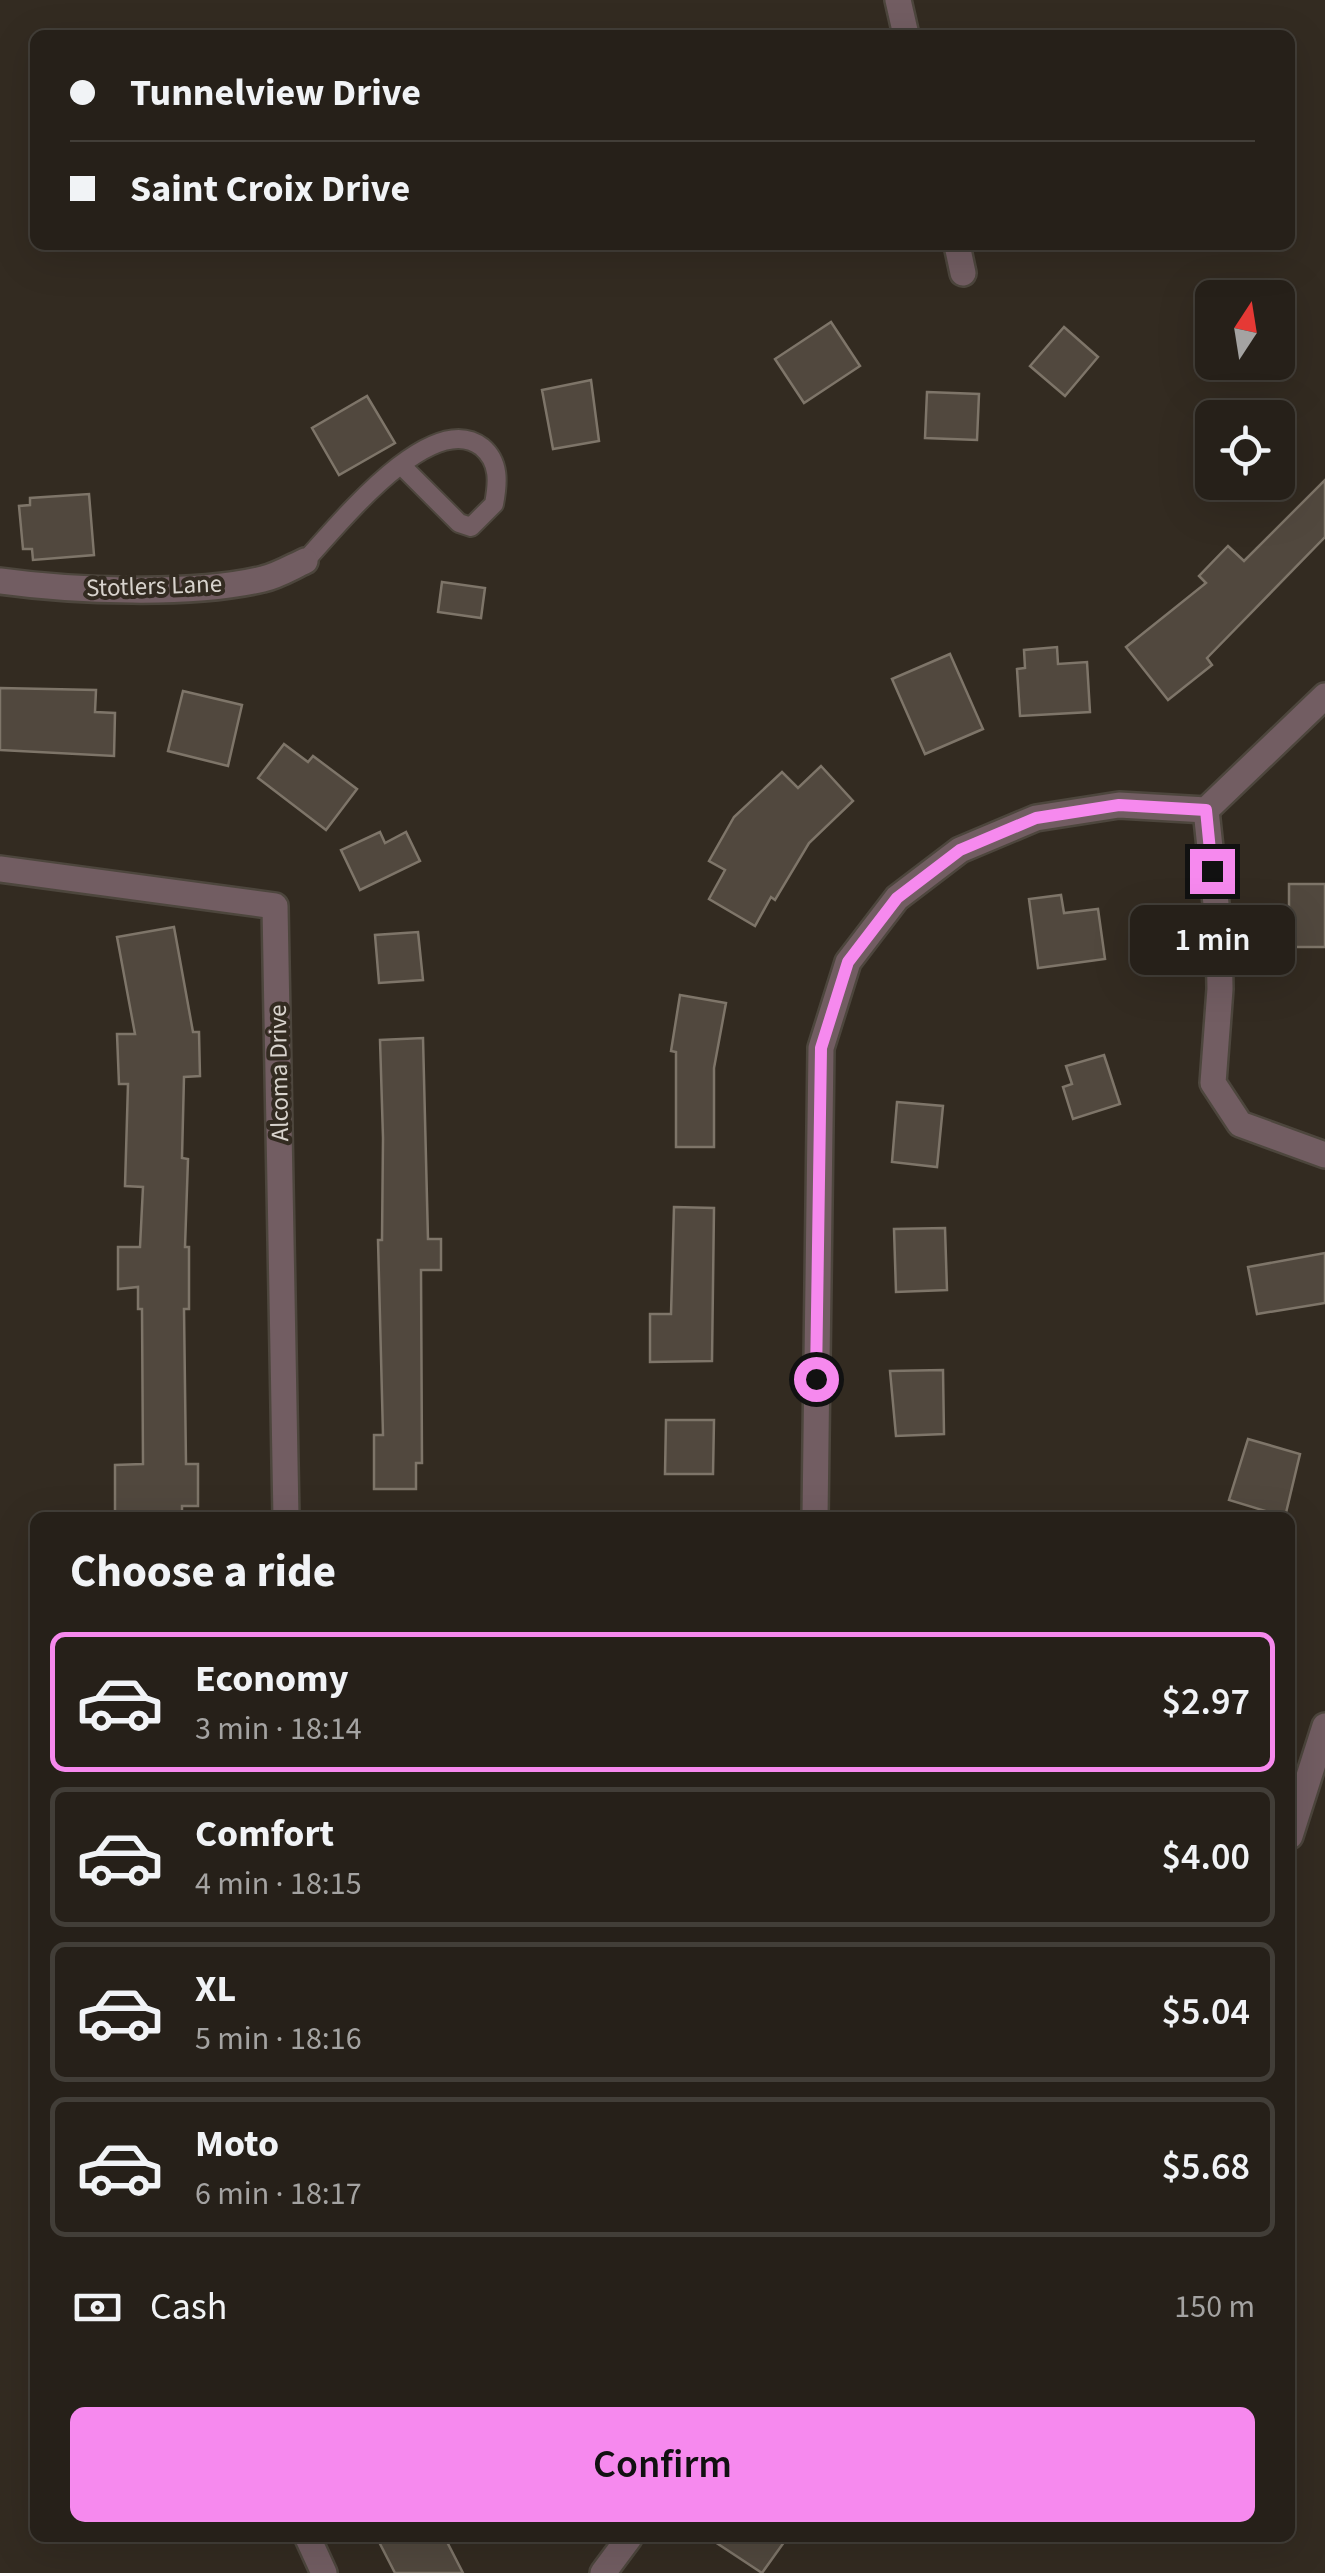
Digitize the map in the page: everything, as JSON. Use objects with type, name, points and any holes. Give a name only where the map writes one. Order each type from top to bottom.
[{"type":"street","points":[[898,0],[905,30]]},
{"type":"street","points":[[958,250],[964,273]]},
{"type":"street","name":"Stotlers Lane","points":[[0,581],[108,590],[214,585],[264,579],[305,561]]},
{"type":"street","points":[[815,1512],[821,1048],[848,962],[897,898],[960,850],[1036,818],[1119,805],[1206,810],[1325,696]]},
{"type":"street","points":[[1206,810],[1219,932],[1220,989],[1213,1083],[1240,1124],[1325,1155]]},
{"type":"street","name":"Alcoma Drive","points":[[0,868],[276,906],[286,1512]]},
{"type":"street","points":[[1295,1820],[1325,1726]]},
{"type":"street","points":[[310,2542],[324,2573]]},
{"type":"street","points":[[604,2573],[626,2542]]},
{"type":"lane","points":[[305,561],[370,492],[401,466],[438,441],[476,442],[490,453],[497,470],[494,504],[471,526],[459,523],[401,466]]},
{"type":"building","points":[[831,322],[860,366],[804,403],[775,359]]},
{"type":"building","points":[[1064,327],[1098,357],[1065,396],[1030,366]]},
{"type":"building","points":[[591,380],[599,441],[553,449],[542,390]]},
{"type":"building","points":[[927,392],[979,394],[977,440],[925,438]]},
{"type":"building","points":[[367,396],[395,443],[339,475],[312,428]]},
{"type":"building","points":[[1325,480],[1325,537],[1207,658],[1212,665],[1168,700],[1126,647],[1206,583],[1199,576],[1228,546],[1244,561]]},
{"type":"building","points":[[89,494],[94,555],[33,560],[32,549],[23,549],[19,506],[30,505],[30,498]]},
{"type":"building","points":[[442,582],[485,588],[481,618],[438,612]]},
{"type":"building","points":[[1057,647],[1058,664],[1087,662],[1090,712],[1020,716],[1017,669],[1025,668],[1024,650]]},
{"type":"building","points":[[950,654],[983,729],[925,754],[892,679]]},
{"type":"building","points":[[0,688],[96,690],[95,712],[115,713],[114,756],[0,750]]},
{"type":"building","points":[[183,691],[242,705],[228,766],[168,751]]},
{"type":"building","points":[[284,744],[308,762],[313,756],[357,789],[326,830],[258,778]]},
{"type":"building","points":[[821,766],[853,801],[809,843],[755,926],[709,899],[725,870],[709,861],[734,817],[782,772],[798,788]]},
{"type":"building","points":[[380,832],[385,843],[406,832],[420,861],[360,890],[341,850]]},
{"type":"building","points":[[1289,884],[1325,884],[1325,947],[1289,947]]},
{"type":"building","points":[[1061,895],[1064,913],[1098,909],[1105,959],[1038,968],[1029,899]]},
{"type":"building","points":[[174,927],[193,1032],[199,1032],[200,1076],[184,1077],[182,1158],[188,1159],[185,1247],[189,1247],[189,1309],[184,1309],[186,1464],[198,1464],[198,1506],[182,1506],[182,1512],[115,1512],[115,1465],[143,1464],[142,1309],[138,1309],[138,1287],[118,1289],[118,1247],[140,1247],[143,1187],[125,1186],[128,1084],[119,1084],[117,1034],[135,1034],[117,937]]},
{"type":"building","points":[[418,932],[423,980],[379,983],[375,935]]},
{"type":"building","points":[[680,995],[726,1003],[714,1068],[714,1147],[676,1147],[676,1052],[671,1051]]},
{"type":"building","points":[[423,1038],[428,1239],[441,1239],[441,1270],[421,1270],[422,1463],[416,1463],[416,1489],[374,1489],[374,1435],[383,1435],[378,1240],[382,1240],[380,1040]]},
{"type":"building","points":[[1104,1055],[1120,1104],[1073,1119],[1063,1087],[1072,1084],[1066,1066]]},
{"type":"building","points":[[897,1102],[943,1106],[937,1167],[892,1162]]},
{"type":"building","points":[[674,1207],[714,1208],[712,1361],[650,1362],[650,1314],[671,1314]]},
{"type":"building","points":[[945,1228],[947,1290],[896,1292],[894,1229]]},
{"type":"building","points":[[1325,1253],[1325,1303],[1257,1314],[1248,1267]]},
{"type":"building","points":[[943,1370],[944,1434],[896,1436],[890,1371]]},
{"type":"building","points":[[666,1420],[714,1420],[713,1474],[665,1474]]},
{"type":"building","points":[[1248,1439],[1300,1454],[1286,1512],[1269,1512],[1229,1500]]},
{"type":"building","points":[[379,2542],[447,2542],[463,2573],[395,2573]]},
{"type":"building","points":[[715,2542],[784,2542],[762,2573]]},
{"type":"route","points":[[816,1379],[821,1048],[848,962],[897,898],[960,850],[1036,818],[1119,805],[1206,810],[1212,871]]}]
